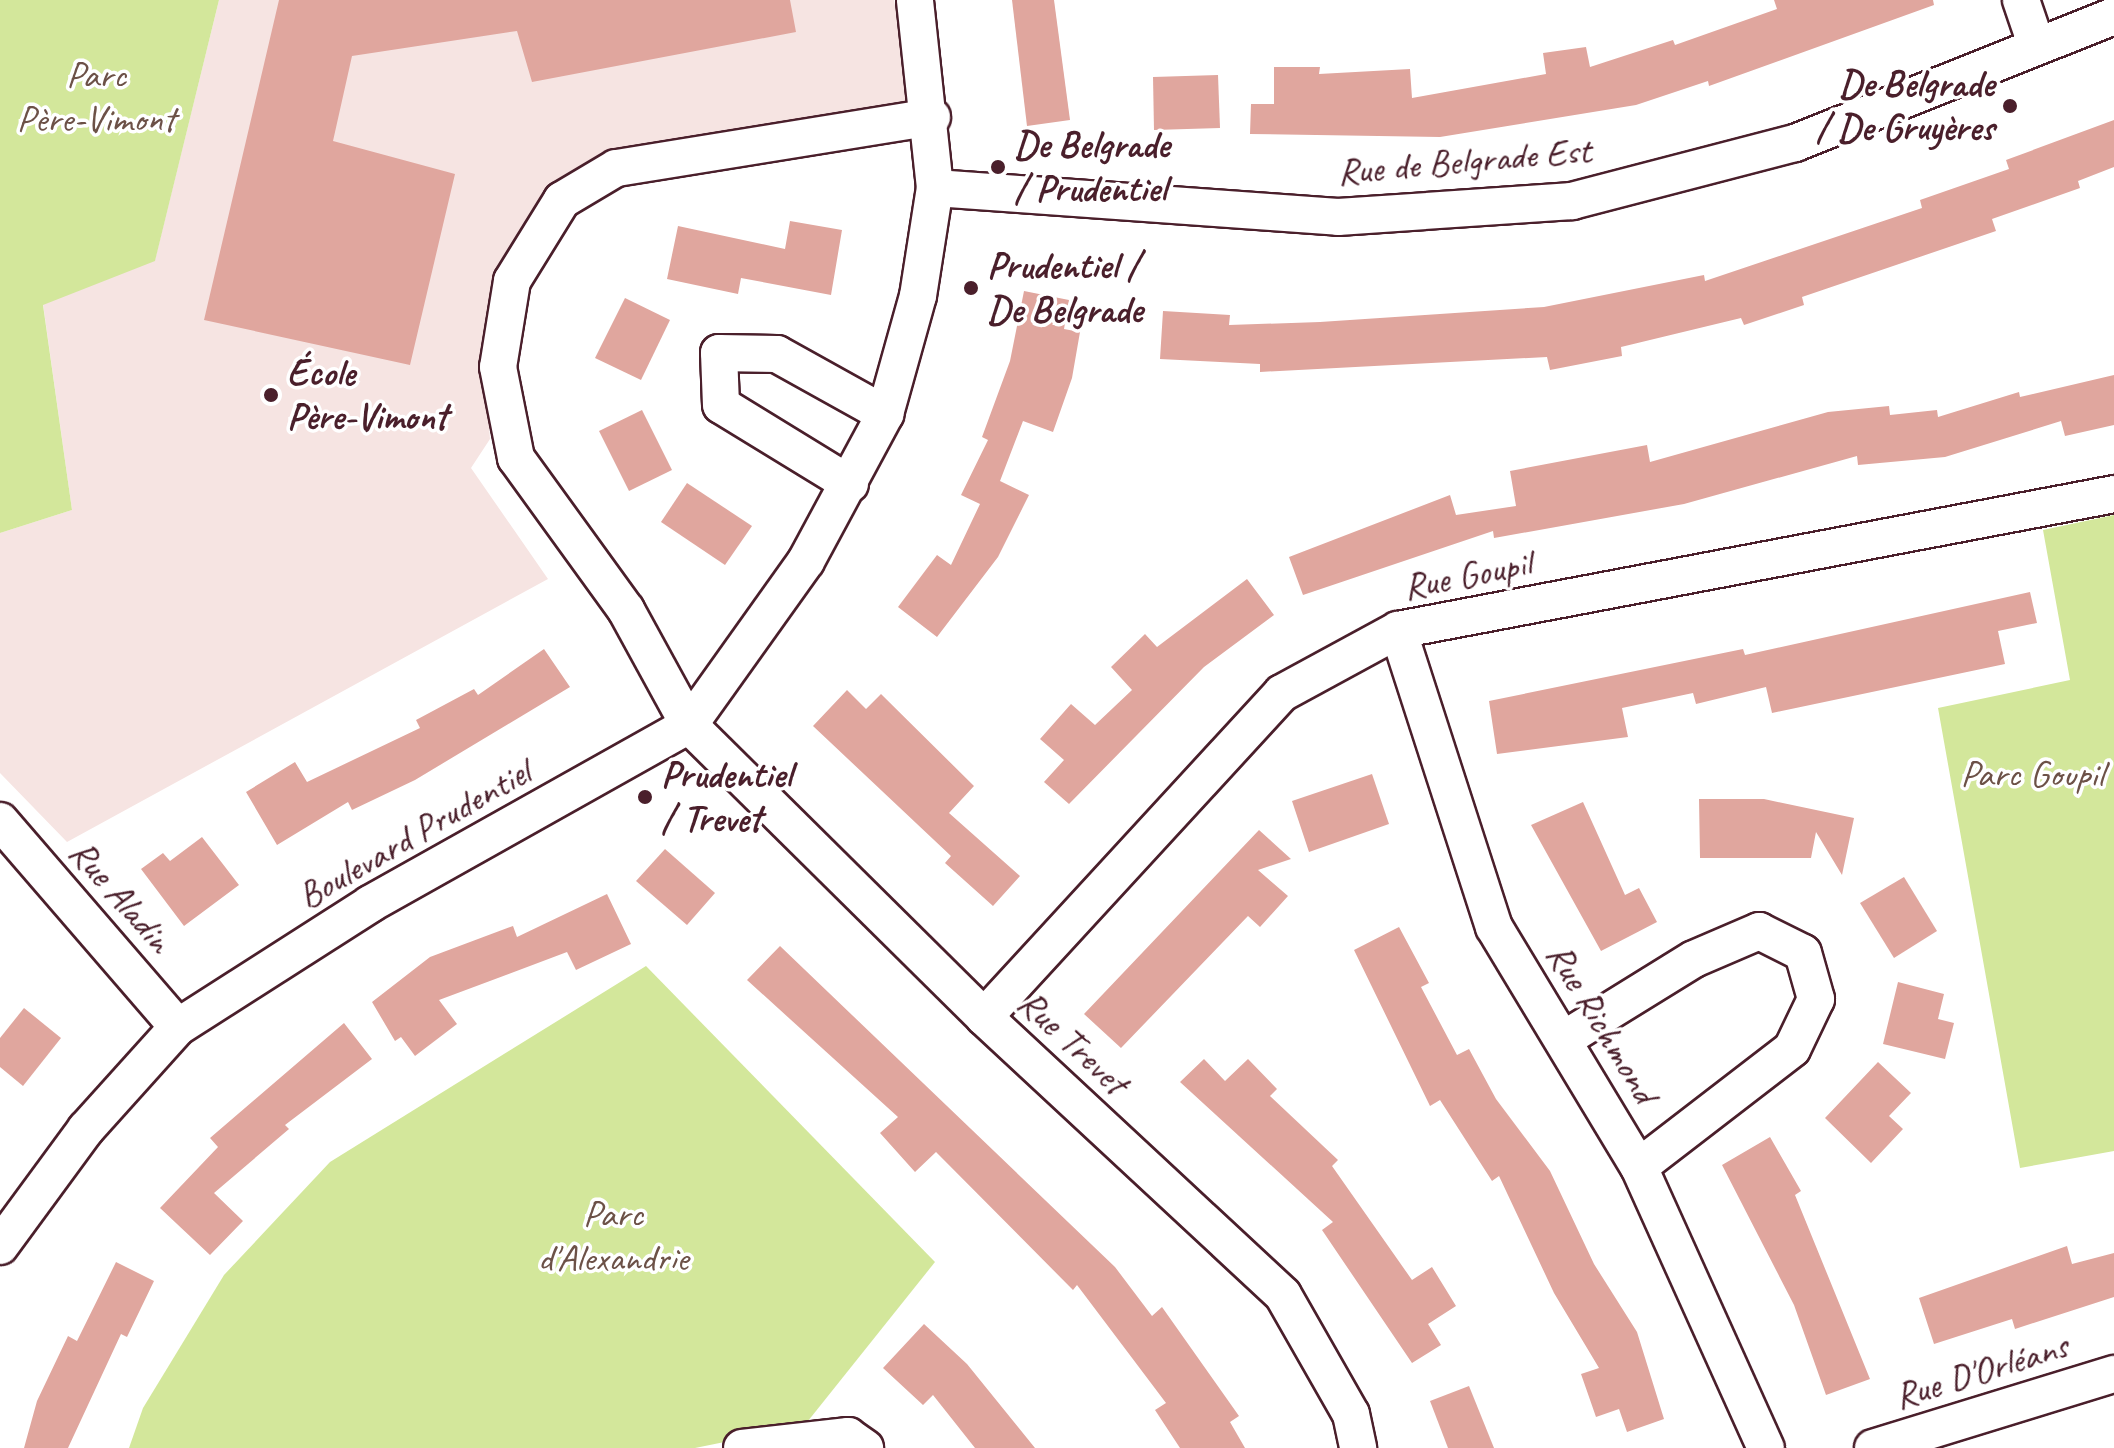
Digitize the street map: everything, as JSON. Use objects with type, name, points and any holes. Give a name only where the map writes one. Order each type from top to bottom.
[{"type":"street","name":"Boulevard Prudentiel","points":[[0,1246],[86,1129],[178,1027],[370,904],[689,725],[806,561],[885,414],[918,296],[935,188],[932,117],[915,0]]},
{"type":"street","points":[[2021,0],[2036,44]]},
{"type":"street","name":"Rue de Belgrade Est","points":[[935,188],[1338,217],[1572,201],[1795,143],[2036,44],[2114,16]]},
{"type":"street","name":"Rue Trevet","points":[[932,117],[616,168],[562,200],[512,281],[498,367],[516,458],[626,610],[689,725],[984,1017],[1283,1295],[1351,1414],[1358,1448]]},
{"type":"street","points":[[850,484],[721,405],[719,353],[777,354],[885,414]]},
{"type":"street","name":"Rue Goupil","points":[[984,1017],[1282,693],[1398,630],[2114,494]]},
{"type":"street","name":"Rue Richmond","points":[[1398,630],[1494,927],[1566,1038],[1639,1167],[1766,1448]]},
{"type":"street","name":"Rue Aladin","points":[[0,821],[178,1027]]},
{"type":"street","points":[[1566,1038],[1694,959],[1759,931],[1803,953],[1816,999],[1792,1049],[1639,1167]]},
{"type":"street","name":"Rue D'Orléans","points":[[1873,1448],[2114,1374]]},
{"type":"street","points":[[742,1448],[848,1436],[865,1448]]},
{"type":"shaded area","name":"École Père-Vimont","points":[[219,0],[894,0],[914,111],[610,158],[483,352],[490,439],[471,468],[548,579],[67,842],[0,773],[0,533],[72,510],[43,304],[155,260]]},
{"type":"green space","name":"Parc Père-Vimont","points":[[0,0],[219,0],[155,261],[43,305],[72,510],[0,533]]},
{"type":"green space","name":"Parc Goupil","points":[[2114,515],[2114,1151],[2020,1168],[1938,708],[2070,680],[2043,530]]},
{"type":"green space","name":"Parc d'Alexandrie","points":[[646,966],[935,1262],[804,1426],[695,1448],[129,1448],[143,1408],[224,1275],[330,1162]]},
{"type":"building","points":[[279,0],[790,0],[796,32],[532,82],[517,31],[352,56],[333,141],[455,174],[410,365],[204,320]]},
{"type":"building","points":[[1012,0],[1054,0],[1070,120],[1027,126]]},
{"type":"building","points":[[1774,0],[1933,0],[1934,5],[1709,86],[1708,81],[1636,105],[1440,137],[1250,134],[1251,104],[1274,104],[1274,67],[1320,67],[1319,74],[1410,69],[1412,98],[1546,74],[1543,53],[1586,47],[1590,67],[1673,40],[1675,45],[1777,9]]},
{"type":"building","points":[[1218,75],[1220,128],[1154,130],[1153,77]]},
{"type":"building","points":[[2114,120],[2114,167],[2078,181],[2080,188],[1992,219],[1996,231],[1802,297],[1804,305],[1744,325],[1741,318],[1621,347],[1622,356],[1550,370],[1547,357],[1260,372],[1260,364],[1160,359],[1163,311],[1230,315],[1229,325],[1320,322],[1544,307],[1704,275],[1705,281],[1922,208],[1920,200],[2009,169],[2006,160]]},
{"type":"building","points":[[790,221],[842,230],[831,295],[741,278],[738,294],[667,279],[678,226],[785,249]]},
{"type":"building","points":[[1024,291],[1069,300],[1064,329],[1080,332],[1072,378],[1053,432],[1023,421],[1000,481],[1029,495],[998,557],[937,637],[898,607],[937,555],[951,565],[980,504],[961,495],[988,440],[982,437],[1010,361]]},
{"type":"building","points":[[625,298],[670,320],[641,380],[595,358]]},
{"type":"building","points":[[2114,375],[2114,425],[2065,436],[2061,421],[1945,457],[1858,465],[1857,456],[1684,504],[1494,538],[1493,531],[1303,595],[1289,557],[1450,495],[1456,515],[1516,506],[1510,471],[1647,445],[1650,462],[1828,412],[1889,406],[1890,415],[1937,410],[1938,417],[2019,392],[2020,397]]},
{"type":"building","points":[[642,410],[672,470],[629,491],[599,431]]},
{"type":"building","points":[[687,483],[752,526],[725,565],[661,522]]},
{"type":"building","points":[[1247,579],[1274,615],[1204,667],[1069,804],[1044,782],[1064,760],[1040,739],[1071,704],[1095,725],[1132,690],[1111,667],[1145,634],[1157,647]]},
{"type":"building","points":[[2030,592],[2037,623],[1998,631],[2005,664],[1772,713],[1766,687],[1696,704],[1693,693],[1622,708],[1628,737],[1497,754],[1489,701],[1743,649],[1745,655]]},
{"type":"building","points":[[544,649],[570,687],[415,780],[352,810],[348,802],[277,845],[246,792],[295,762],[307,782],[420,728],[416,720],[474,689],[478,695]]},
{"type":"building","points":[[847,690],[866,709],[881,694],[974,786],[949,813],[1020,876],[993,906],[945,863],[951,856],[813,726]]},
{"type":"building","points":[[1372,774],[1389,824],[1309,852],[1292,801]]},
{"type":"building","points":[[1699,799],[1764,799],[1854,818],[1842,875],[1816,832],[1811,858],[1700,858]]},
{"type":"building","points":[[1583,802],[1625,895],[1639,888],[1657,922],[1601,951],[1531,825]]},
{"type":"building","points":[[1259,830],[1291,859],[1258,870],[1288,896],[1260,927],[1248,916],[1121,1048],[1084,1014]]},
{"type":"building","points":[[202,837],[239,885],[184,926],[141,869],[163,853],[170,861]]},
{"type":"building","points":[[665,849],[715,893],[687,925],[636,881]]},
{"type":"building","points":[[1904,877],[1937,931],[1894,958],[1860,903]]},
{"type":"building","points":[[607,894],[631,944],[576,970],[567,952],[439,1000],[457,1024],[415,1056],[401,1037],[395,1041],[372,1002],[430,957],[513,926],[517,937]]},
{"type":"building","points":[[1399,927],[1429,983],[1421,987],[1457,1055],[1469,1049],[1496,1099],[1550,1171],[1594,1264],[1637,1332],[1664,1419],[1627,1432],[1619,1409],[1596,1417],[1581,1374],[1599,1368],[1554,1293],[1499,1176],[1492,1181],[1440,1100],[1430,1106],[1354,950]]},
{"type":"building","points":[[780,946],[1115,1267],[1152,1316],[1162,1307],[1239,1416],[1230,1422],[1245,1448],[1180,1448],[1155,1410],[1166,1403],[1077,1285],[1073,1290],[936,1152],[915,1172],[880,1133],[898,1117],[747,980]]},
{"type":"building","points":[[1898,982],[1944,994],[1938,1019],[1954,1023],[1945,1059],[1883,1044]]},
{"type":"building","points":[[24,1008],[61,1038],[23,1086],[0,1067],[0,1038]]},
{"type":"building","points":[[344,1023],[372,1059],[285,1125],[289,1129],[214,1193],[243,1221],[210,1255],[160,1208],[218,1147],[210,1138]]},
{"type":"building","points":[[1204,1059],[1225,1081],[1248,1059],[1277,1089],[1270,1096],[1338,1160],[1332,1166],[1412,1280],[1432,1267],[1456,1306],[1428,1324],[1441,1345],[1412,1363],[1322,1230],[1333,1222],[1180,1082]]},
{"type":"building","points":[[1878,1062],[1911,1093],[1889,1116],[1903,1129],[1871,1163],[1825,1118]]},
{"type":"building","points":[[1770,1137],[1801,1191],[1795,1195],[1870,1379],[1826,1395],[1794,1305],[1722,1165]]},
{"type":"building","points":[[2067,1246],[2072,1264],[2114,1253],[2114,1297],[2015,1329],[2012,1319],[1934,1344],[1919,1298]]},
{"type":"building","points":[[116,1262],[154,1281],[127,1337],[121,1334],[68,1448],[24,1448],[37,1401],[68,1336],[77,1341]]},
{"type":"building","points":[[924,1324],[967,1364],[1035,1448],[975,1448],[933,1395],[923,1405],[883,1368]]},
{"type":"building","points":[[1469,1386],[1494,1448],[1448,1448],[1430,1401]]},
{"type":"place","name":"De Belgrade / De Gruyères","points":[[2010,106]]},
{"type":"place","name":"De Belgrade / Prudentiel","points":[[998,167]]},
{"type":"place","name":"Prudentiel / De Belgrade","points":[[971,288]]},
{"type":"place","name":"École Père-Vimont","points":[[271,395]]},
{"type":"place","name":"Prudentiel / Trevet","points":[[645,797]]}]
